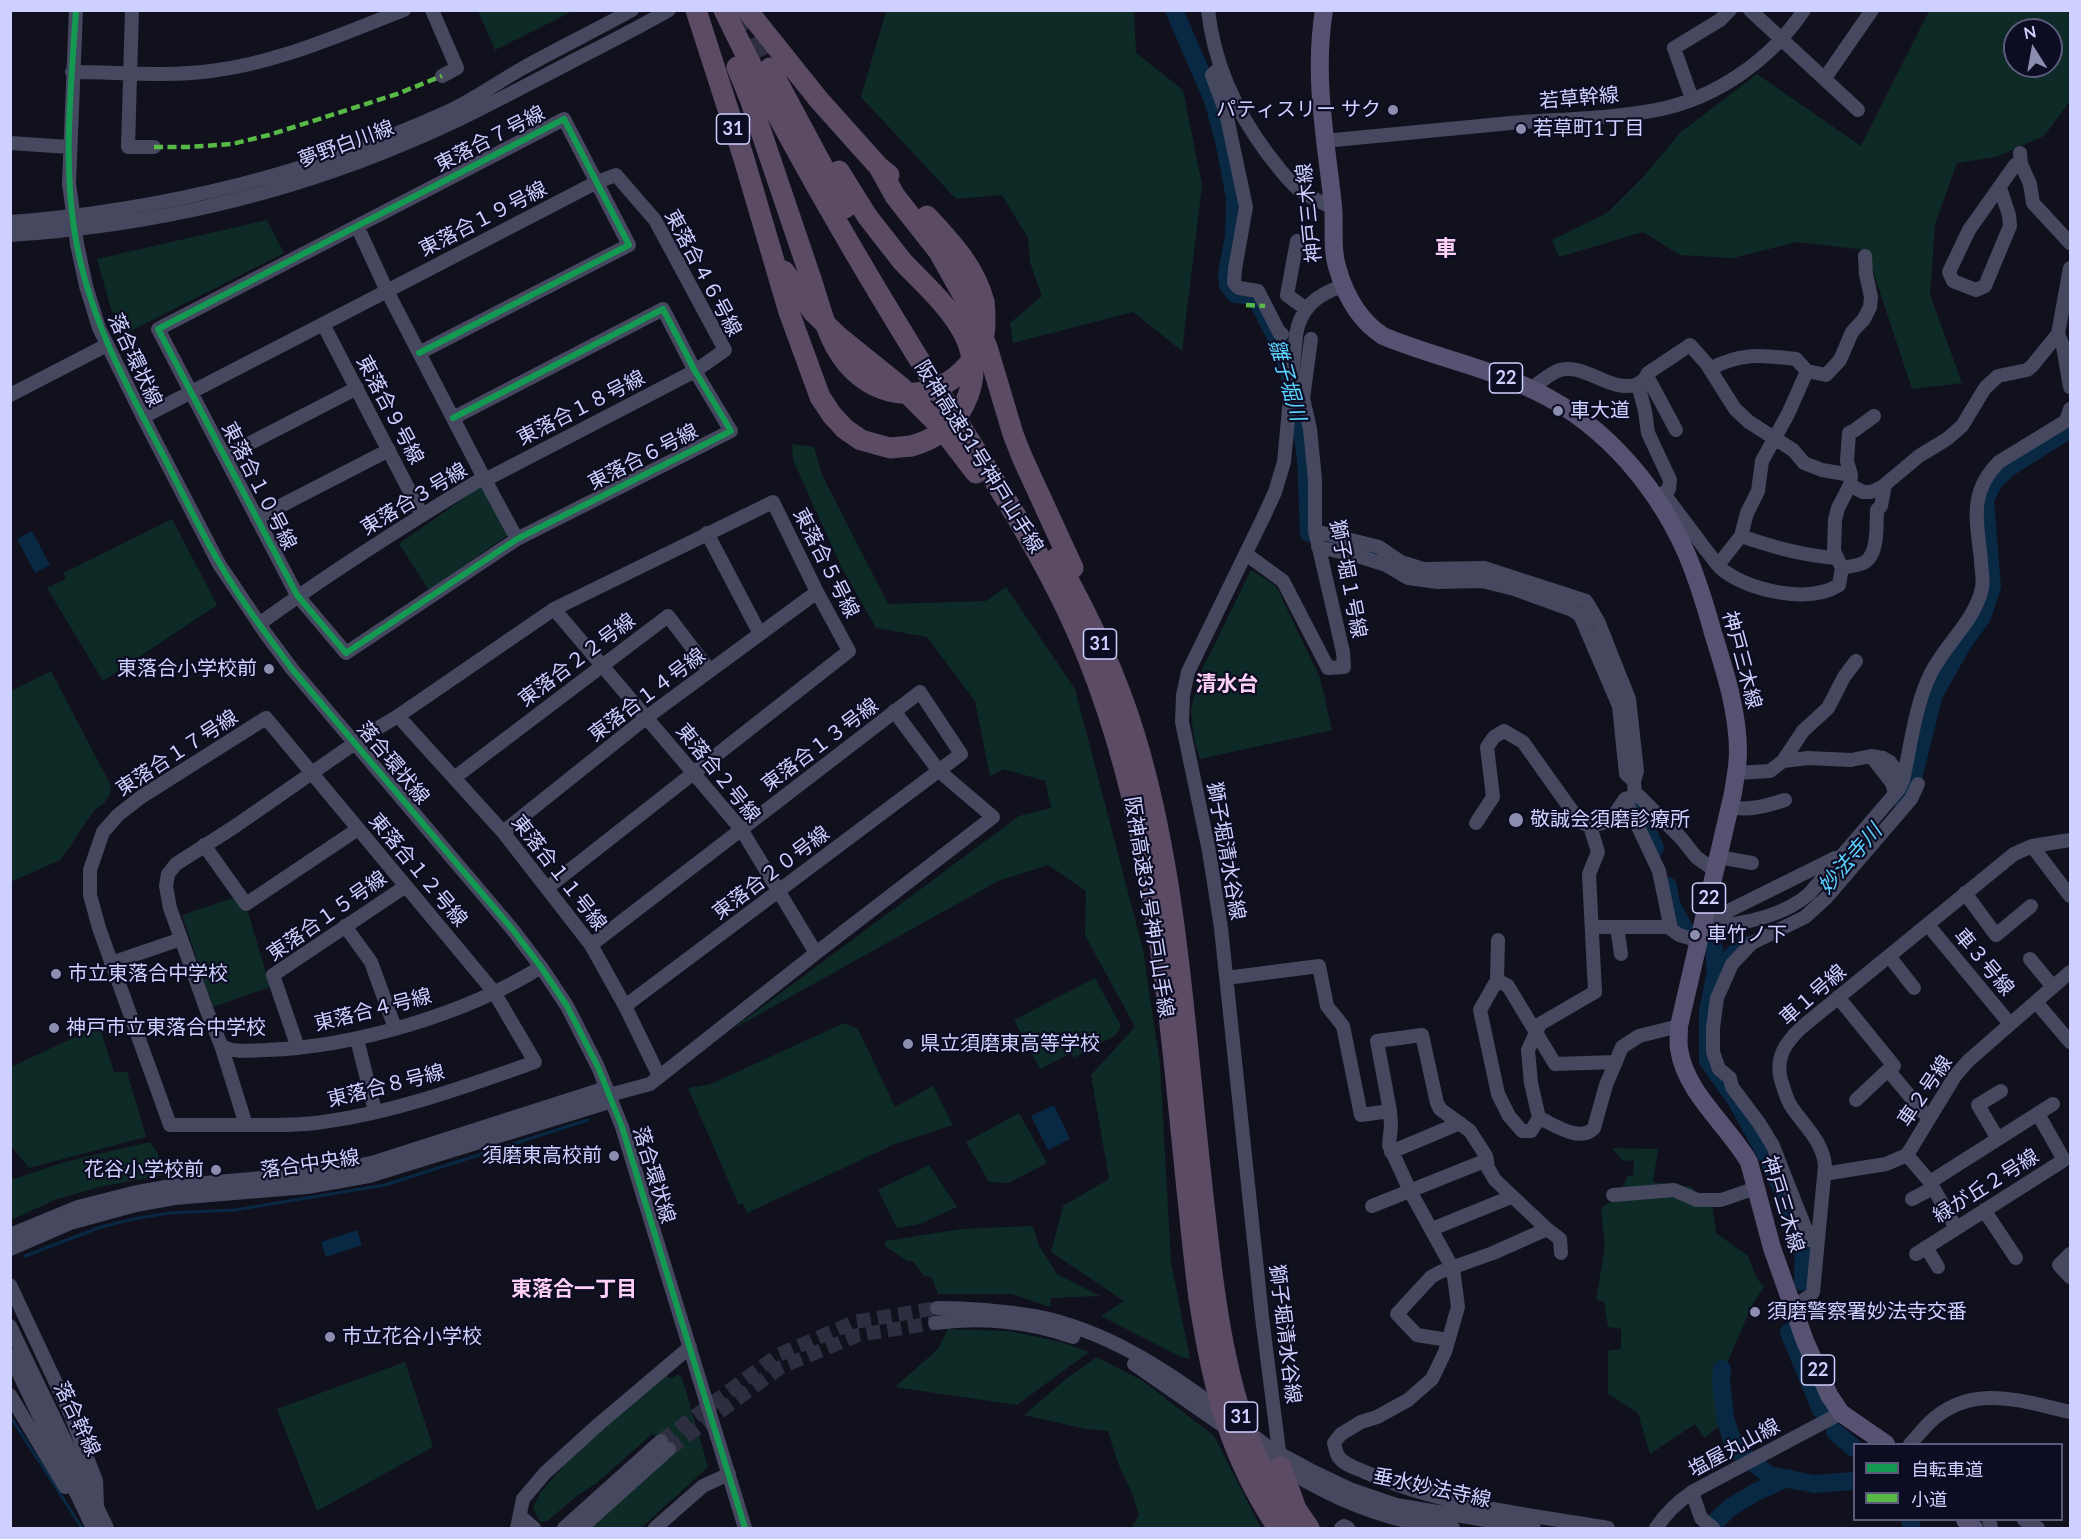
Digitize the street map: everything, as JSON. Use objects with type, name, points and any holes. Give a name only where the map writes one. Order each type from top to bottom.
[{"type":"highway","name":"31","points":[[696,10],[770,247],[794,289],[813,312],[839,337],[901,387],[939,425],[999,506],[1076,628]]},
{"type":"highway","points":[[716,10],[750,99],[829,332],[840,353],[851,369],[867,382],[896,393],[912,394],[933,390],[959,375],[977,352],[984,335],[984,302],[980,285],[973,271],[948,239],[819,100],[747,10]]},
{"type":"highway","name":"阪神高速31号神戸山手線","points":[[724,10],[763,90],[814,183],[906,339],[1009,502],[1047,567],[1076,628],[1118,743],[1148,870],[1207,1297],[1247,1435],[1276,1496],[1297,1528]]},
{"type":"highway","name":"阪神高速31号神戸山手線","points":[[770,247],[789,312],[813,379],[831,416],[861,440],[890,448],[911,446],[933,438],[952,423],[969,395],[974,367],[968,340],[960,326],[902,261],[867,216],[820,141],[770,68],[855,227],[942,372],[1033,516],[1072,585],[1110,669],[1134,734],[1157,822],[1178,953],[1207,1297],[1205,1338],[1220,1407],[1246,1473],[1263,1506],[1278,1528]]},
{"type":"highway","points":[[879,166],[895,196],[939,252],[972,310],[987,347],[1022,457],[1101,628],[1110,669]]},
{"type":"highway","points":[[1280,1460],[1278,1508],[1284,1528]]},
{"type":"highway","points":[[1280,1460],[1296,1509],[1309,1528]]},
{"type":"main road","name":"神戸三木線","points":[[1324,10],[1320,36],[1319,76],[1324,141],[1333,208],[1336,262],[1344,286],[1360,316],[1383,336],[1531,388],[1565,408],[1606,439],[1660,496],[1697,580],[1734,708],[1737,739],[1736,773],[1679,1026],[1678,1048],[1691,1085],[1742,1149],[1749,1162],[1772,1248],[1829,1395],[1841,1413],[1885,1443]]},
{"type":"street","name":"落合環状線","points":[[76,10],[69,183],[76,244],[86,286],[107,345],[219,564],[259,624],[292,669],[513,930],[567,1006],[589,1047],[628,1147],[746,1528]]},
{"type":"street","points":[[132,10],[128,147],[154,147]]},
{"type":"street","points":[[72,72],[188,73],[249,65],[284,55],[404,10]]},
{"type":"street","points":[[432,10],[457,68],[442,76]]},
{"type":"street","name":"夢野白川線","points":[[10,235],[230,189],[380,141],[451,110],[523,68],[632,10]]},
{"type":"street","name":"夢野白川線","points":[[10,222],[51,226],[134,221],[194,209],[294,183],[369,158],[481,109],[669,10]]},
{"type":"street","points":[[1208,10],[1220,67],[1236,106],[1252,134],[1297,188],[1333,208]]},
{"type":"street","points":[[1692,99],[1674,48],[1720,20],[1730,10]]},
{"type":"street","points":[[1750,10],[1858,110]]},
{"type":"street","name":"若草幹線","points":[[1324,141],[1666,108],[1692,99],[1736,77],[1782,39],[1804,10]]},
{"type":"street","points":[[1825,78],[1872,10]]},
{"type":"street","points":[[1220,67],[1212,75],[1226,113],[1246,207],[1234,283],[1239,288],[1258,291],[1280,334],[1289,335]]},
{"type":"street","name":"東落合７号線","points":[[191,392],[158,329],[564,119],[629,245],[419,353]]},
{"type":"street","points":[[10,143],[69,147]]},
{"type":"street","points":[[2000,188],[2009,215],[2010,226],[1985,286],[1976,290],[1953,281],[1949,272],[1969,230],[2020,158],[2036,208],[2070,243]]},
{"type":"street","name":"東落合４６号線","points":[[597,182],[616,176],[655,220],[725,350],[695,371]]},
{"type":"street","name":"東落合１９号線","points":[[387,291],[597,182]]},
{"type":"street","points":[[10,215],[51,226]]},
{"type":"street","points":[[10,242],[51,226]]},
{"type":"street","name":"東落合３号線","points":[[259,624],[297,596],[422,515],[478,481],[485,480],[387,291],[357,226]]},
{"type":"street","points":[[1297,241],[1287,295],[1306,309],[1325,292],[1344,286]]},
{"type":"street","points":[[1710,369],[1725,361],[1757,355],[1796,359],[1807,371],[1826,375],[1840,360],[1852,332],[1870,307],[1871,297],[1865,256]]},
{"type":"street","points":[[1531,388],[1558,371],[1572,369],[1621,387],[1630,387],[1690,345],[1710,369],[1735,409],[1749,422],[1793,450],[1804,463],[1850,480],[1863,492],[1871,492],[1885,485],[1919,456],[1947,439],[1962,426],[1985,388],[1998,376],[2027,370],[2058,334],[2070,268]]},
{"type":"street","points":[[142,417],[387,291]]},
{"type":"street","name":"東落合６号線","points":[[297,596],[346,653],[517,539],[731,431],[695,371],[663,309],[453,418]]},
{"type":"street","name":"獅子堀清水谷線","points":[[1280,1460],[1262,1317],[1226,978],[1209,851],[1185,741],[1181,710],[1188,672],[1275,492],[1284,462],[1289,335],[1306,309]]},
{"type":"street","name":"東落合９号線","points":[[323,324],[422,515]]},
{"type":"street","points":[[2058,334],[2063,346],[2070,387]]},
{"type":"street","name":"獅子堀１号線","points":[[1246,554],[1283,581],[1328,668],[1344,667],[1343,652],[1315,531],[1314,468],[1310,429],[1303,398],[1311,339]]},
{"type":"street","points":[[10,395],[107,345]]},
{"type":"street","name":"東落合１８号線","points":[[485,480],[695,371]]},
{"type":"street","points":[[1718,565],[1741,536],[1747,513],[1758,491],[1762,461],[1788,414],[1807,371]]},
{"type":"street","points":[[1642,380],[1676,429]]},
{"type":"street","points":[[1642,380],[1648,433],[1670,480],[1669,489],[1660,496],[1723,570],[1746,583],[1772,592],[1795,594],[1832,589],[1839,585],[1839,563],[1834,551],[1835,520],[1850,480],[1847,461],[1849,433],[1874,416]]},
{"type":"street","points":[[225,456],[357,388]]},
{"type":"street","name":"東落合１０号線","points":[[191,392],[297,596]]},
{"type":"street","points":[[1315,531],[1379,547],[1401,562],[1424,569],[1484,568],[1586,601],[1598,621],[1629,699],[1637,771],[1630,798],[1659,871],[1670,927],[1679,935],[1762,919],[1797,904],[1809,894],[1895,793],[1903,780],[1921,702],[1930,675],[1976,609],[1983,585],[1976,512],[1979,488],[1999,462],[2066,421],[2070,409]]},
{"type":"street","points":[[257,518],[389,450]]},
{"type":"street","points":[[485,480],[517,539]]},
{"type":"street","points":[[1741,536],[1762,544],[1839,563],[1864,563],[1874,550],[1877,510],[1881,506],[1885,485]]},
{"type":"street","name":"東落合５号線","points":[[554,609],[773,502],[849,651],[694,773]]},
{"type":"street","points":[[707,533],[760,634]]},
{"type":"street","points":[[1317,547],[1355,555],[1386,565],[1408,578],[1438,582],[1482,581],[1514,589],[1580,615],[1618,706],[1626,774],[1634,781]]},
{"type":"street","name":"東落合１４号線","points":[[503,832],[647,717],[817,592]]},
{"type":"street","points":[[368,734],[554,609]]},
{"type":"street","name":"東落合２号線","points":[[554,609],[741,829],[816,953]]},
{"type":"street","name":"東落合２２号線","points":[[454,778],[668,616],[710,671]]},
{"type":"street","points":[[1736,773],[1770,771],[1783,761],[1803,731],[1828,708],[1844,677],[1856,661]]},
{"type":"street","name":"東落合２０号線","points":[[625,1006],[961,754],[920,692],[894,711]]},
{"type":"street","name":"東落合１３号線","points":[[591,945],[894,711],[939,771],[993,817],[816,953]]},
{"type":"street","name":"東落合１１号線","points":[[398,716],[503,832],[591,945],[625,1006],[659,1076]]},
{"type":"street","name":"東落合１７号線","points":[[246,1125],[170,1125],[111,963],[90,895],[90,870],[103,832],[118,815],[141,797],[266,718],[313,773]]},
{"type":"street","points":[[1476,823],[1493,797],[1488,747],[1494,736],[1504,731],[1523,742],[1580,822],[1590,826],[1603,823],[1630,798],[1638,795],[1696,857],[1710,867],[1717,862],[1752,863]]},
{"type":"street","points":[[246,1125],[221,1045],[166,892],[168,874],[176,864],[355,743]]},
{"type":"street","points":[[1783,761],[1808,758],[1844,760],[1871,756],[1890,762],[1903,780]]},
{"type":"street","points":[[1871,756],[1892,783],[1895,793]]},
{"type":"street","name":"東落合１２号線","points":[[313,773],[494,992]]},
{"type":"street","points":[[547,888],[694,773]]},
{"type":"street","points":[[1817,1242],[1810,1240],[1769,1138],[1732,1087],[1730,1078],[1719,1070],[1713,1052],[1717,998],[1732,964],[1752,943],[1805,917],[1827,897],[1905,808],[1918,784]]},
{"type":"street","points":[[1729,807],[1761,808],[1785,800]]},
{"type":"street","points":[[1498,940],[1497,980],[1480,1010],[1498,1094],[1509,1116],[1522,1131],[1531,1131],[1539,1118],[1531,1083],[1528,1050],[1540,1024],[1595,992],[1589,874],[1598,852],[1590,826]]},
{"type":"street","points":[[204,845],[246,904],[358,829]]},
{"type":"street","name":"車１号線","points":[[1794,1306],[1813,1292],[1825,1160],[1821,1147],[1790,1104],[1785,1093],[1779,1066],[1781,1053],[1792,1036],[2014,854],[2032,846],[2070,840]]},
{"type":"street","points":[[2032,846],[2070,896]]},
{"type":"street","points":[[1702,929],[1841,854]]},
{"type":"street","name":"東落合１５号線","points":[[298,1048],[273,975],[406,886]]},
{"type":"street","points":[[1965,893],[1996,935],[2031,906]]},
{"type":"street","name":"車３号線","points":[[1928,925],[2010,1024]]},
{"type":"street","points":[[345,926],[371,962],[395,1028]]},
{"type":"street","points":[[1592,927],[1670,927]]},
{"type":"street","points":[[1617,927],[1621,954]]},
{"type":"street","points":[[111,963],[181,939]]},
{"type":"street","points":[[609,1095],[650,1083],[816,953]]},
{"type":"street","points":[[1889,956],[1914,988]]},
{"type":"street","points":[[2030,959],[2053,987]]},
{"type":"street","points":[[1226,978],[1319,966],[1327,1006],[1343,1026],[1361,1115],[1390,1111]]},
{"type":"street","name":"東落合４号線","points":[[221,1045],[234,1050],[298,1048],[357,1039],[459,1008],[541,967]]},
{"type":"street","name":"車２号線","points":[[1824,1174],[1886,1164],[1907,1155],[1955,1076],[1968,1061],[2070,972]]},
{"type":"street","points":[[1497,980],[1508,986],[1555,1064],[1616,1062]]},
{"type":"street","name":"東落合８号線","points":[[246,1125],[306,1124],[375,1111],[481,1081],[535,1062],[494,992]]},
{"type":"street","points":[[1838,997],[1894,1066],[1856,1100]]},
{"type":"street","points":[[2036,1002],[2070,1042]]},
{"type":"street","points":[[1539,1118],[1579,1135],[1590,1132],[1594,1128],[1622,1047],[1639,1036],[1679,1026]]},
{"type":"street","points":[[1561,1253],[1560,1239],[1546,1229],[1495,1180],[1480,1145],[1470,1131],[1440,1109],[1422,1035],[1377,1041],[1390,1111],[1389,1145],[1391,1152],[1453,1269],[1458,1307],[1445,1352],[1432,1379],[1407,1400],[1341,1434],[1334,1443],[1339,1457],[1347,1465],[1375,1477],[1445,1500],[1569,1525],[1608,1528]]},
{"type":"street","points":[[357,1039],[375,1111]]},
{"type":"street","points":[[1888,1070],[1929,1119]]},
{"type":"street","points":[[1998,1139],[1978,1105],[2001,1091]]},
{"type":"street","name":"落合中央線","points":[[10,1235],[78,1207],[133,1193],[171,1186],[311,1174],[372,1163],[609,1095]]},
{"type":"street","name":"落合中央線","points":[[10,1249],[81,1220],[136,1205],[185,1197],[307,1187],[369,1176],[609,1095]]},
{"type":"street","name":"緑が丘２号線","points":[[1912,1199],[2052,1104]]},
{"type":"street","name":"緑が丘２号線","points":[[1938,1267],[1921,1251],[2064,1160],[2038,1114]]},
{"type":"street","points":[[1391,1152],[1460,1123]]},
{"type":"street","points":[[1907,1155],[1931,1185],[1956,1228]]},
{"type":"street","points":[[1372,1206],[1487,1160]]},
{"type":"street","points":[[1613,1195],[1674,1190],[1697,1200],[1721,1200],[1756,1188]]},
{"type":"street","points":[[1432,1229],[1511,1197]]},
{"type":"street","points":[[1984,1210],[2001,1244],[2016,1258]]},
{"type":"street","points":[[1448,1340],[1417,1335],[1397,1314],[1431,1277],[1546,1229]]},
{"type":"street","points":[[2070,1254],[2059,1265],[2070,1277]]},
{"type":"street","points":[[10,1285],[71,1415],[96,1481],[91,1508],[69,1495],[10,1395]]},
{"type":"street","name":"垂水妙法寺線","points":[[937,1308],[1035,1316],[1070,1327],[1109,1342],[1180,1380],[1271,1449],[1280,1460],[1310,1470],[1352,1490],[1396,1504],[1534,1528]]},
{"type":"street","name":"垂水妙法寺線","points":[[935,1323],[978,1320],[1022,1325],[1067,1335],[1094,1344],[1143,1369],[1280,1460],[1312,1486],[1364,1509],[1401,1520],[1453,1528]]},
{"type":"street","name":"落合幹線","points":[[10,1326],[64,1453]]},
{"type":"street","points":[[534,1528],[518,1522],[520,1505],[544,1473],[690,1347]]},
{"type":"street","name":"落合幹線","points":[[10,1355],[64,1453],[91,1508],[107,1528]]},
{"type":"street","points":[[1911,1443],[1936,1417],[1958,1404],[1974,1399],[2003,1397],[2070,1412]]},
{"type":"street","name":"塩屋丸山線","points":[[1656,1528],[1664,1515],[1676,1503],[1692,1492],[1841,1413]]},
{"type":"street","points":[[564,1528],[665,1445],[581,1528]]},
{"type":"street","points":[[655,1528],[703,1486],[729,1474]]},
{"type":"street","points":[[1692,1492],[1709,1525]]},
{"type":"street","name":"落合幹線","points":[[91,1508],[93,1528]]},
{"type":"street","points":[[1341,1528],[1344,1526],[1348,1528]]},
{"type":"green space","points":[[478,11],[573,11],[495,50]]},
{"type":"green space","points":[[886,11],[1134,11],[1136,53],[1183,90],[1202,185],[1182,351],[1133,312],[1013,343],[1010,323],[1042,296],[1030,262],[1028,238],[1002,195],[956,199],[861,97]]},
{"type":"green space","points":[[1929,11],[2070,11],[2070,101],[2044,136],[1996,157],[1957,163],[1935,224],[1930,295],[1962,383],[1912,389],[1866,250],[1797,242],[1733,258],[1680,255],[1643,232],[1559,257],[1552,240],[1607,213],[1644,176],[1681,132],[1757,74],[1861,146]]},
{"type":"green space","points":[[267,220],[284,253],[123,335],[111,309],[97,259]]},
{"type":"green space","points":[[792,444],[814,447],[822,475],[888,604],[986,601],[1006,587],[1075,689],[1143,950],[1160,1065],[1171,1262],[1190,1359],[1181,1357],[1101,1316],[1124,1301],[1051,1252],[1063,1206],[1109,1179],[1091,1075],[1135,1027],[1085,935],[1086,891],[1048,865],[998,881],[731,1030],[1019,816],[1051,808],[1045,781],[1004,769],[990,776],[975,701],[927,637],[876,628],[841,566],[793,460]]},
{"type":"green space","points":[[481,486],[508,535],[429,590],[399,544]]},
{"type":"green space","points":[[172,519],[217,605],[103,681],[47,588],[66,579],[63,573]]},
{"type":"green space","points":[[1251,570],[1276,586],[1320,678],[1332,730],[1200,759],[1194,739],[1191,710],[1199,676]]},
{"type":"green space","points":[[51,671],[111,786],[110,794],[105,802],[94,811],[60,860],[11,882],[11,691]]},
{"type":"green space","points":[[236,897],[248,912],[270,987],[213,1007],[182,915]]},
{"type":"green space","points":[[1095,978],[1121,1026],[1116,1035],[1074,1058],[1071,1053],[1040,1069],[1014,1020]]},
{"type":"green space","points":[[844,1023],[858,1029],[895,1107],[933,1086],[953,1125],[895,1144],[747,1213],[743,1203],[739,1205],[688,1088],[711,1084]]},
{"type":"green space","points":[[99,1026],[114,1072],[127,1072],[146,1137],[29,1168],[11,1146],[11,1067]]},
{"type":"green space","points":[[1019,1113],[1047,1163],[1008,1183],[989,1182],[966,1142]]},
{"type":"green space","points":[[150,1142],[157,1152],[164,1175],[99,1187],[57,1199],[11,1220],[11,1174],[14,1179],[64,1162]]},
{"type":"green space","points":[[1612,1148],[1658,1149],[1653,1182],[1691,1187],[1700,1196],[1711,1196],[1716,1233],[1748,1256],[1756,1277],[1764,1287],[1752,1305],[1722,1375],[1731,1417],[1704,1438],[1695,1424],[1650,1454],[1638,1413],[1608,1394],[1608,1351],[1621,1349],[1621,1329],[1608,1327],[1604,1302],[1596,1300],[1605,1246],[1601,1208],[1616,1199],[1628,1176],[1633,1175],[1634,1160],[1623,1161]]},
{"type":"green space","points":[[929,1165],[957,1207],[920,1224],[897,1228],[878,1190]]},
{"type":"green space","points":[[1033,1226],[1039,1246],[1057,1274],[1100,1296],[1051,1298],[1050,1307],[1012,1294],[938,1294],[932,1277],[924,1276],[913,1261],[907,1261],[885,1246],[885,1241],[962,1229]]},
{"type":"green space","points":[[948,1329],[1009,1331],[1061,1342],[1089,1352],[1017,1405],[895,1387],[938,1349]]},
{"type":"green space","points":[[1097,1357],[1143,1381],[1214,1436],[1261,1528],[1131,1528],[1139,1515],[1108,1431],[1086,1429],[1024,1415],[1066,1379]]},
{"type":"green space","points":[[405,1362],[433,1447],[317,1511],[277,1409]]},
{"type":"green space","points":[[665,1374],[671,1379],[678,1374],[682,1378],[708,1467],[641,1528],[588,1528],[673,1453],[653,1433],[598,1482],[578,1495],[547,1521],[540,1522],[533,1508],[540,1493],[567,1462]]},
{"type":"water","points":[[32,531],[50,565],[35,573],[17,539]]},
{"type":"water","points":[[1054,1105],[1070,1139],[1048,1150],[1031,1116]]},
{"type":"water","points":[[357,1230],[362,1245],[326,1257],[321,1242]]},
{"type":"waterway","name":"雛子堀川","points":[[1174,10],[1213,100],[1224,140],[1235,198],[1234,236],[1227,273],[1228,285],[1235,294],[1255,296],[1283,351],[1296,399],[1306,457],[1309,533]]},
{"type":"waterway","name":"妙法寺川","points":[[1902,801],[1910,790],[1934,694],[1963,643],[1982,617],[1992,587],[1985,500],[1993,483],[2007,469],[2070,429]]},
{"type":"waterway","name":"雛子堀川","points":[[1338,545],[1391,559],[1400,564]]},
{"type":"waterway","name":"雛子堀川","points":[[1634,800],[1655,848]]},
{"type":"waterway","name":"雛子堀川","points":[[1668,886],[1671,904],[1686,932]]},
{"type":"waterway","name":"妙法寺川","points":[[1744,944],[1716,972],[1708,1011],[1708,1061],[1736,1100],[1768,1158],[1804,1241],[1803,1282]]},
{"type":"waterway","name":"雛子堀川","points":[[1714,949],[1716,972]]},
{"type":"waterway","points":[[25,1256],[101,1227],[133,1219],[169,1213],[235,1210],[385,1185],[588,1120]]},
{"type":"waterway","points":[[1789,1332],[1821,1410]]},
{"type":"waterway","name":"妙法寺川","points":[[1722,1369],[1725,1417],[1731,1437],[1739,1452],[1769,1475],[1814,1484],[1853,1481]]},
{"type":"waterway","points":[[10,1416],[82,1528]]},
{"type":"waterway","points":[[1835,1432],[1853,1447]]},
{"type":"waterway","points":[[1708,1528],[1731,1507],[1756,1492],[1787,1478]]},
{"type":"waterway","name":"妙法寺川","points":[[1910,1521],[1912,1528]]},
{"type":"tunnel","points":[[739,10],[770,68]]},
{"type":"tunnel","points":[[661,1441],[778,1355],[854,1322],[937,1308]]},
{"type":"tunnel","points":[[669,1449],[781,1367],[858,1335],[935,1323]]},
{"type":"marked path","points":[[154,147],[232,144],[269,135],[397,94],[442,76]]},
{"type":"marked path","points":[[1246,305],[1265,306]]},
{"type":"cycle path","points":[[76,10],[69,129],[72,217],[92,302],[112,354],[205,537],[254,618],[292,669],[513,930],[567,1006],[598,1067],[622,1127],[745,1528]]},
{"type":"cycle path","points":[[419,353],[629,245],[564,119],[158,329],[297,595],[346,653],[517,539],[731,431],[695,371],[663,309],[453,418]]},
{"type":"place","name":"パティスリー サク","points":[[1393,110]]},
{"type":"place","name":"若草町1丁目","points":[[1521,129]]},
{"type":"place","name":"車大道","points":[[1558,411]]},
{"type":"place","name":"東落合小学校前","points":[[269,669]]},
{"type":"place","name":"敬誠会須磨診療所","points":[[1516,820]]},
{"type":"place","name":"車竹ノ下","points":[[1695,935]]},
{"type":"place","name":"市立東落合中学校","points":[[56,974]]},
{"type":"place","name":"神戸市立東落合中学校","points":[[54,1028]]},
{"type":"place","name":"県立須磨東高等学校","points":[[908,1044]]},
{"type":"place","name":"須磨東高校前","points":[[614,1156]]},
{"type":"place","name":"花谷小学校前","points":[[216,1170]]},
{"type":"place","name":"須磨警察署妙法寺交番","points":[[1755,1312]]},
{"type":"place","name":"市立花谷小学校","points":[[330,1337]]},
{"type":"district","name":"車","points":[[1446,249]]},
{"type":"district","name":"清水台","points":[[1227,684]]},
{"type":"district","name":"東落合一丁目","points":[[574,1289]]}]
